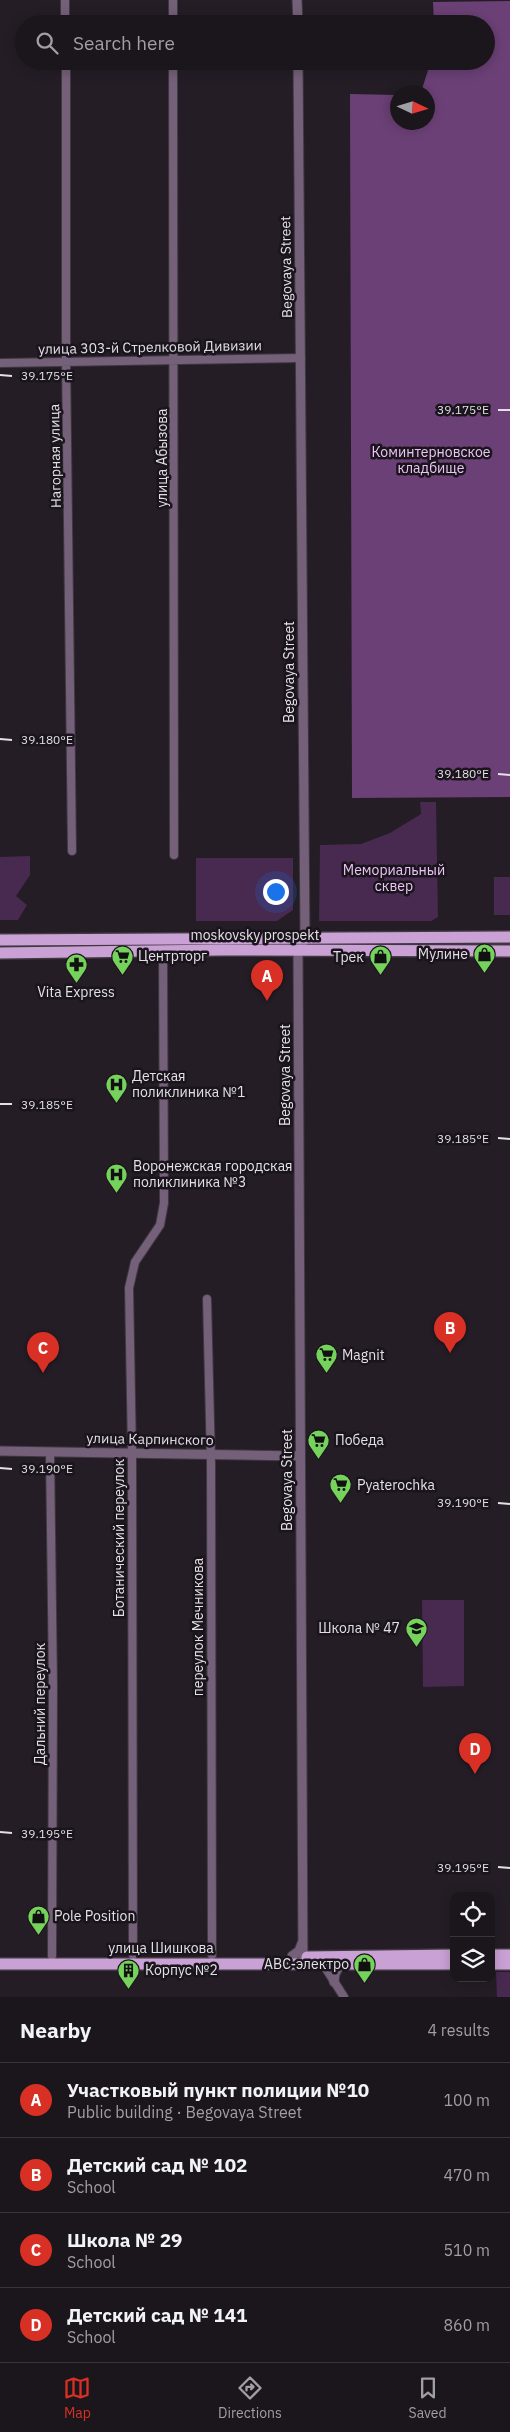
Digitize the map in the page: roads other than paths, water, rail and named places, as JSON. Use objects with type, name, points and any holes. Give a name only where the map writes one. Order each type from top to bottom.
[{"type":"main road","name":"moskovsky prospekt","points":[[0,940],[510,937]]},
{"type":"main road","name":"moskovsky prospekt","points":[[0,953],[163,950],[510,951]]},
{"type":"main road","name":"улица Шишкова","points":[[0,1956],[212,1955],[320,1960],[450,1955]]},
{"type":"main road","points":[[495,1955],[510,1955]]},
{"type":"main road","name":"улица Шишкова","points":[[0,1964],[212,1962],[299,1959]]},
{"type":"main road","name":"улица Шишкова","points":[[320,1960],[340,1964],[450,1964]]},
{"type":"main road","points":[[495,1964],[510,1964]]},
{"type":"street","points":[[65,0],[66,15]]},
{"type":"street","points":[[173,0],[173,15]]},
{"type":"street","points":[[297,0],[298,15]]},
{"type":"street","name":"Нагорная улица","points":[[66,70],[66,360],[72,851]]},
{"type":"street","name":"улица Абызова","points":[[173,70],[174,855]]},
{"type":"street","name":"Begovaya Street","points":[[298,70],[304,938],[298,950],[302,1940]]},
{"type":"street","name":"улица 303-й Стрелковой Дивизии","points":[[0,363],[66,360],[301,358]]},
{"type":"street","name":"Ботанический переулок","points":[[133,1955],[132,1453],[129,1288],[135,1262],[160,1225],[164,1203],[163,950]]},
{"type":"street","name":"переулок Мечникова","points":[[207,1299],[209,1454],[211,1473],[212,1955]]},
{"type":"street","name":"улица Карпинского","points":[[0,1451],[300,1456]]},
{"type":"street","name":"Дальний переулок","points":[[50,1452],[53,1676],[52,1956]]},
{"type":"street","points":[[299,1959],[302,1940]]},
{"type":"street","points":[[302,1940],[306,1948],[320,1960],[344,1997]]},
{"type":"street","points":[[334,1982],[334,1974],[340,1964]]},
{"type":"place","name":"Мулине","points":[[484,973]]},
{"type":"place","name":"Центрторг","points":[[122,975]]},
{"type":"place","name":"Трек","points":[[380,976]]},
{"type":"place","name":"Vita Express","points":[[76,983]]},
{"type":"place","name":"Участковый пункт полиции №10","points":[[267,1001]]},
{"type":"place","name":"Детская поликлиника №1","points":[[116,1103]]},
{"type":"place","name":"Воронежская городская поликлиника №3","points":[[117,1193]]},
{"type":"place","name":"Детский сад № 102","points":[[450,1353]]},
{"type":"place","name":"Школа № 29","points":[[43,1373]]},
{"type":"place","name":"Magnit","points":[[326,1374]]},
{"type":"place","name":"Победа","points":[[319,1459]]},
{"type":"place","name":"Pyaterochka","points":[[341,1504]]},
{"type":"place","name":"Школа № 47","points":[[416,1647]]},
{"type":"place","name":"Детский сад № 141","points":[[475,1774]]},
{"type":"place","name":"Pole Position","points":[[38,1935]]},
{"type":"place","name":"АВС-электро","points":[[365,1983]]},
{"type":"place","name":"Корпус №2","points":[[129,1989]]},
{"type":"park label","name":"Коминтерновское кладбище","points":[[431,460]]},
{"type":"park label","name":"Мемориальный сквер","points":[[394,878]]}]
